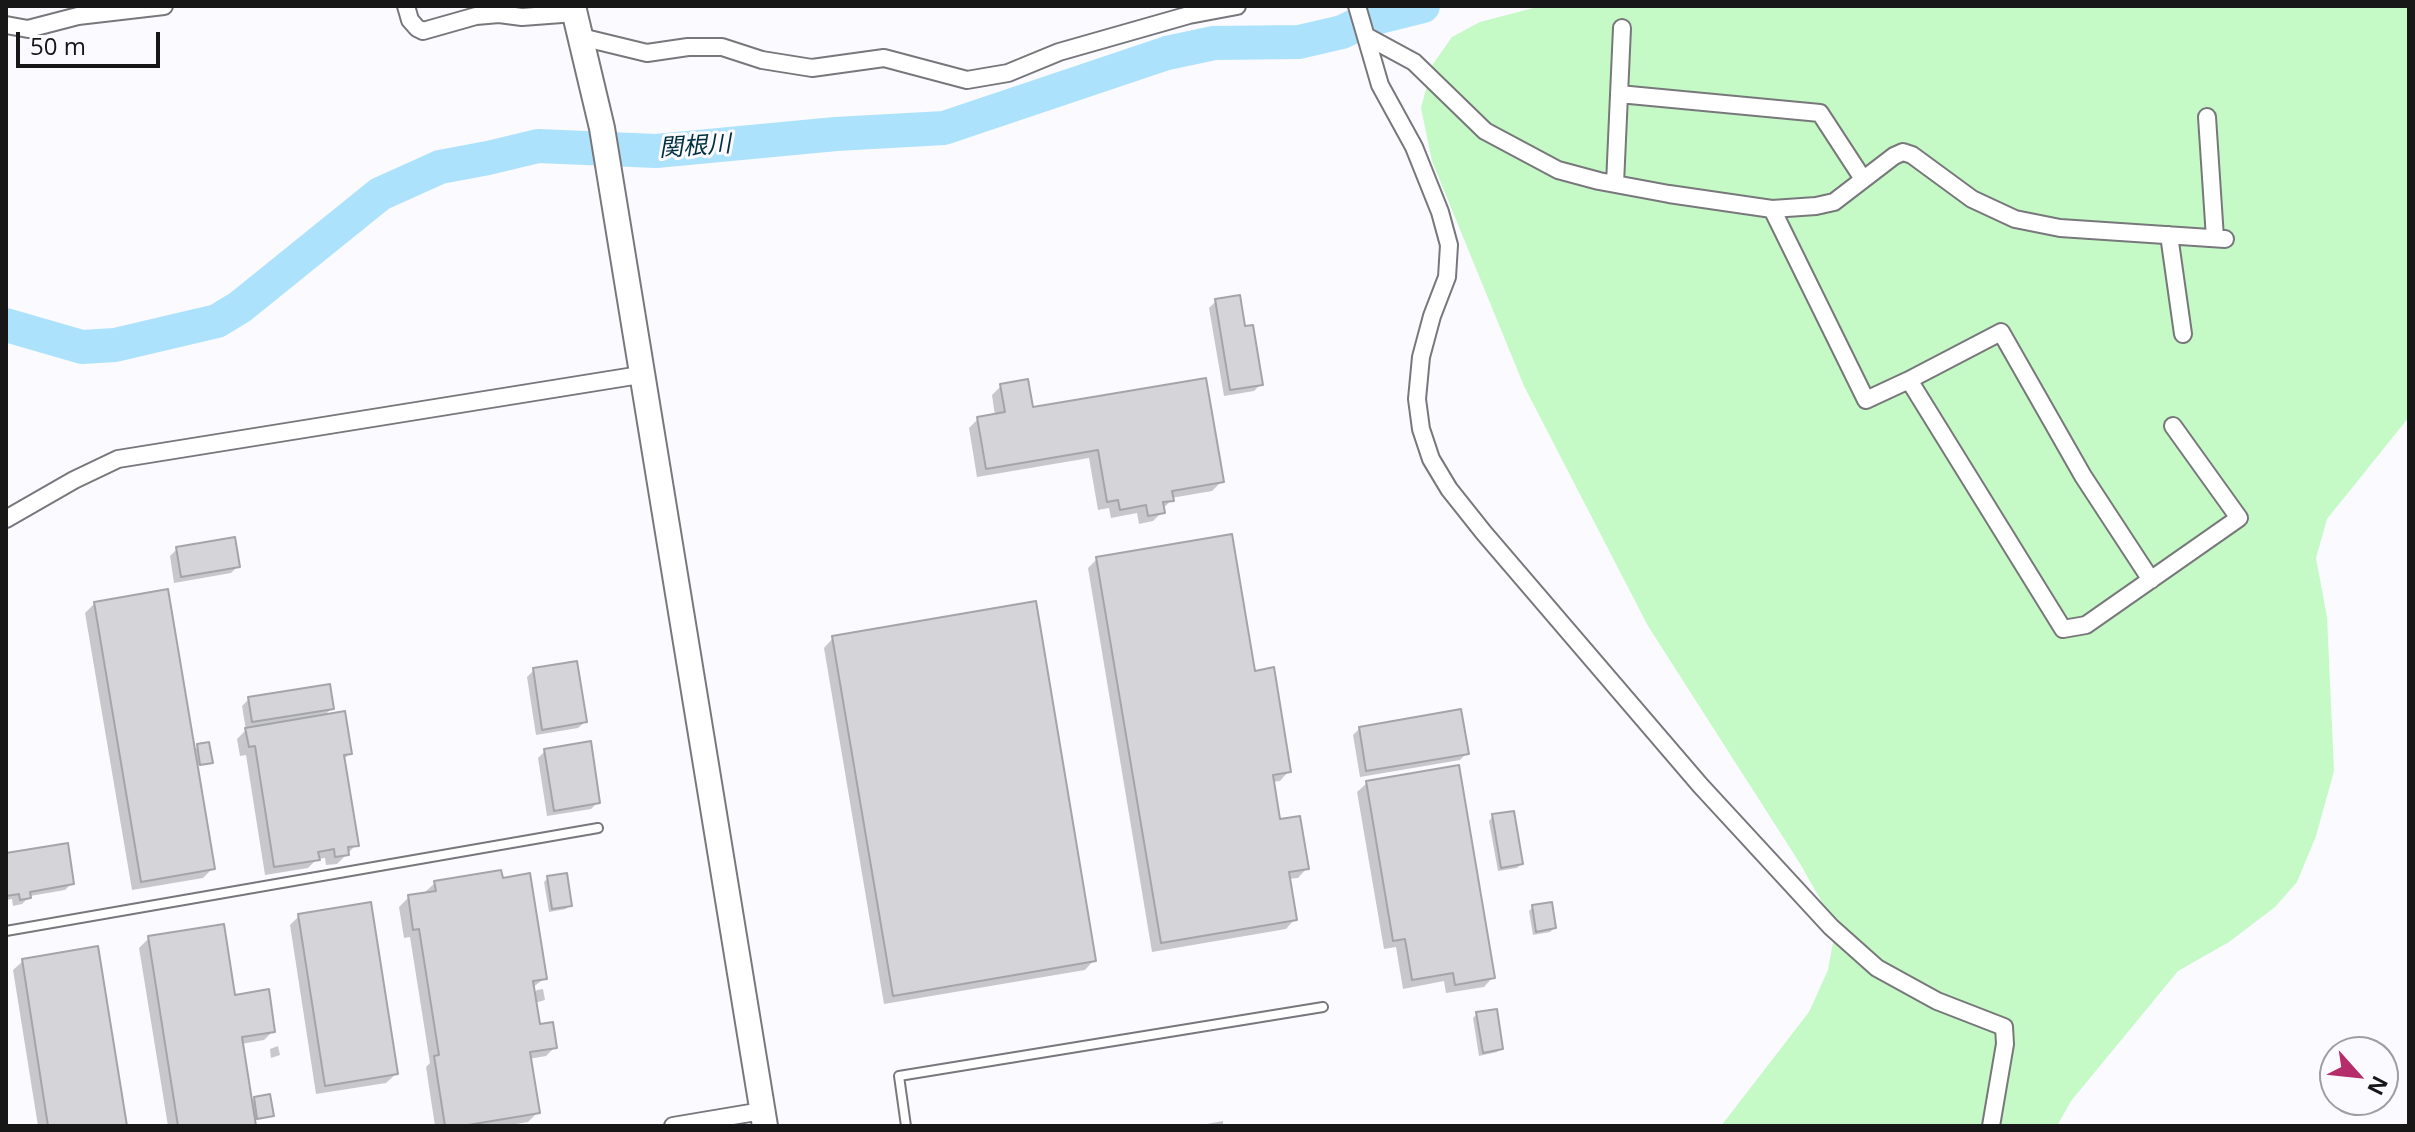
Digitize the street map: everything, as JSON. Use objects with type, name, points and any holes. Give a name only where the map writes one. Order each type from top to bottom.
[{"type":"street","points":[[6,25],[28,29],[78,16],[164,6]]},
{"type":"street","points":[[406,6],[410,20],[423,31],[476,16],[499,14],[522,17],[574,10],[581,37],[602,128],[763,1119],[673,1126]]},
{"type":"street","points":[[581,37],[647,53],[688,47],[722,47],[762,60],[812,68],[884,58],[967,80],[1008,73],[1059,52],[1189,15],[1237,6]]},
{"type":"street","points":[[1357,6],[1380,85],[1414,147],[1440,212],[1449,245],[1447,277],[1421,357],[1417,399],[1421,429],[1437,469],[1484,533],[1700,785],[1831,927],[1877,968],[1937,1001],[2004,1027],[2005,1044],[1991,1126]]},
{"type":"street","points":[[1615,184],[1622,28]]},
{"type":"street","points":[[1366,36],[1414,62],[1485,131],[1558,170],[1615,184],[1772,209],[1834,202],[1903,152],[1912,155],[1972,199],[2015,219],[2060,228],[2220,238],[2207,117]]},
{"type":"street","points":[[1619,94],[1820,113],[1863,179]]},
{"type":"street","points":[[1772,209],[1866,400],[2001,332],[2083,476],[2151,580]]},
{"type":"street","points":[[2169,235],[2183,334]]},
{"type":"street","points":[[6,519],[118,459],[640,375]]},
{"type":"street","points":[[1909,380],[2063,629],[2086,625],[2239,518],[2173,426]]},
{"type":"lane","points":[[6,931],[598,828]]},
{"type":"lane","points":[[906,1126],[899,1076],[1323,1007]]},
{"type":"green space","points":[[1541,6],[2409,6],[2409,417],[2327,519],[2316,558],[2327,617],[2334,771],[2316,836],[2297,882],[2275,907],[2229,942],[2178,971],[2071,1101],[2057,1126],[1721,1126],[1809,1012],[1828,970],[1834,937],[1826,909],[1799,862],[1648,626],[1524,386],[1432,161],[1421,108],[1433,64],[1452,37],[1480,22]]},
{"type":"building","points":[[1240,295],[1245,326],[1253,325],[1263,385],[1230,390],[1215,299]]},
{"type":"building","points":[[1206,378],[1224,482],[1172,491],[1174,501],[1163,502],[1165,513],[1148,516],[1146,505],[1120,510],[1118,500],[1107,502],[1098,450],[986,469],[977,417],[1005,412],[1000,384],[1028,379],[1033,407]]},
{"type":"building","points":[[1232,534],[1255,671],[1274,667],[1291,772],[1273,775],[1280,819],[1300,816],[1309,869],[1289,872],[1297,920],[1161,943],[1096,557]]},
{"type":"building","points":[[235,537],[240,567],[181,577],[176,547]]},
{"type":"building","points":[[168,589],[215,869],[141,882],[94,602]]},
{"type":"building","points":[[1036,601],[1096,961],[893,996],[832,636]]},
{"type":"building","points":[[577,661],[587,722],[542,730],[533,668]]},
{"type":"building","points":[[330,684],[334,709],[252,722],[248,697]]},
{"type":"building","points":[[1461,709],[1469,754],[1366,771],[1359,727]]},
{"type":"building","points":[[345,711],[352,754],[344,755],[359,846],[348,847],[349,855],[335,857],[334,849],[318,852],[320,860],[274,867],[255,746],[249,747],[245,728]]},
{"type":"building","points":[[591,741],[600,803],[554,811],[544,749]]},
{"type":"building","points":[[209,742],[213,763],[200,765],[197,744]]},
{"type":"building","points":[[1459,765],[1495,978],[1455,985],[1453,973],[1412,980],[1405,939],[1393,941],[1366,781]]},
{"type":"building","points":[[1514,811],[1523,864],[1501,868],[1492,814]]},
{"type":"building","points":[[68,843],[74,884],[30,892],[31,898],[20,900],[19,894],[6,896],[6,853]]},
{"type":"building","points":[[501,870],[503,878],[530,873],[547,979],[533,981],[540,1024],[553,1022],[557,1048],[530,1052],[540,1113],[445,1126],[434,1056],[439,1055],[419,929],[413,930],[408,895],[436,891],[434,881]]},
{"type":"building","points":[[567,873],[572,906],[552,909],[547,876]]},
{"type":"building","points":[[371,902],[398,1074],[325,1086],[298,914]]},
{"type":"building","points":[[1552,902],[1556,928],[1536,932],[1532,905]]},
{"type":"building","points":[[224,924],[235,995],[269,989],[275,1032],[242,1037],[256,1126],[178,1126],[148,936]]},
{"type":"building","points":[[98,946],[127,1126],[48,1126],[22,959]]},
{"type":"building","points":[[1497,1009],[1503,1049],[1483,1053],[1476,1012]]},
{"type":"building","points":[[270,1094],[274,1116],[257,1119],[254,1097]]},
{"type":"waterway","name":"関根川","points":[[6,325],[82,347],[115,345],[217,321],[240,307],[380,194],[440,167],[538,146],[656,151],[836,134],[944,128],[1167,53],[1214,43],[1299,42],[1423,6]]}]
